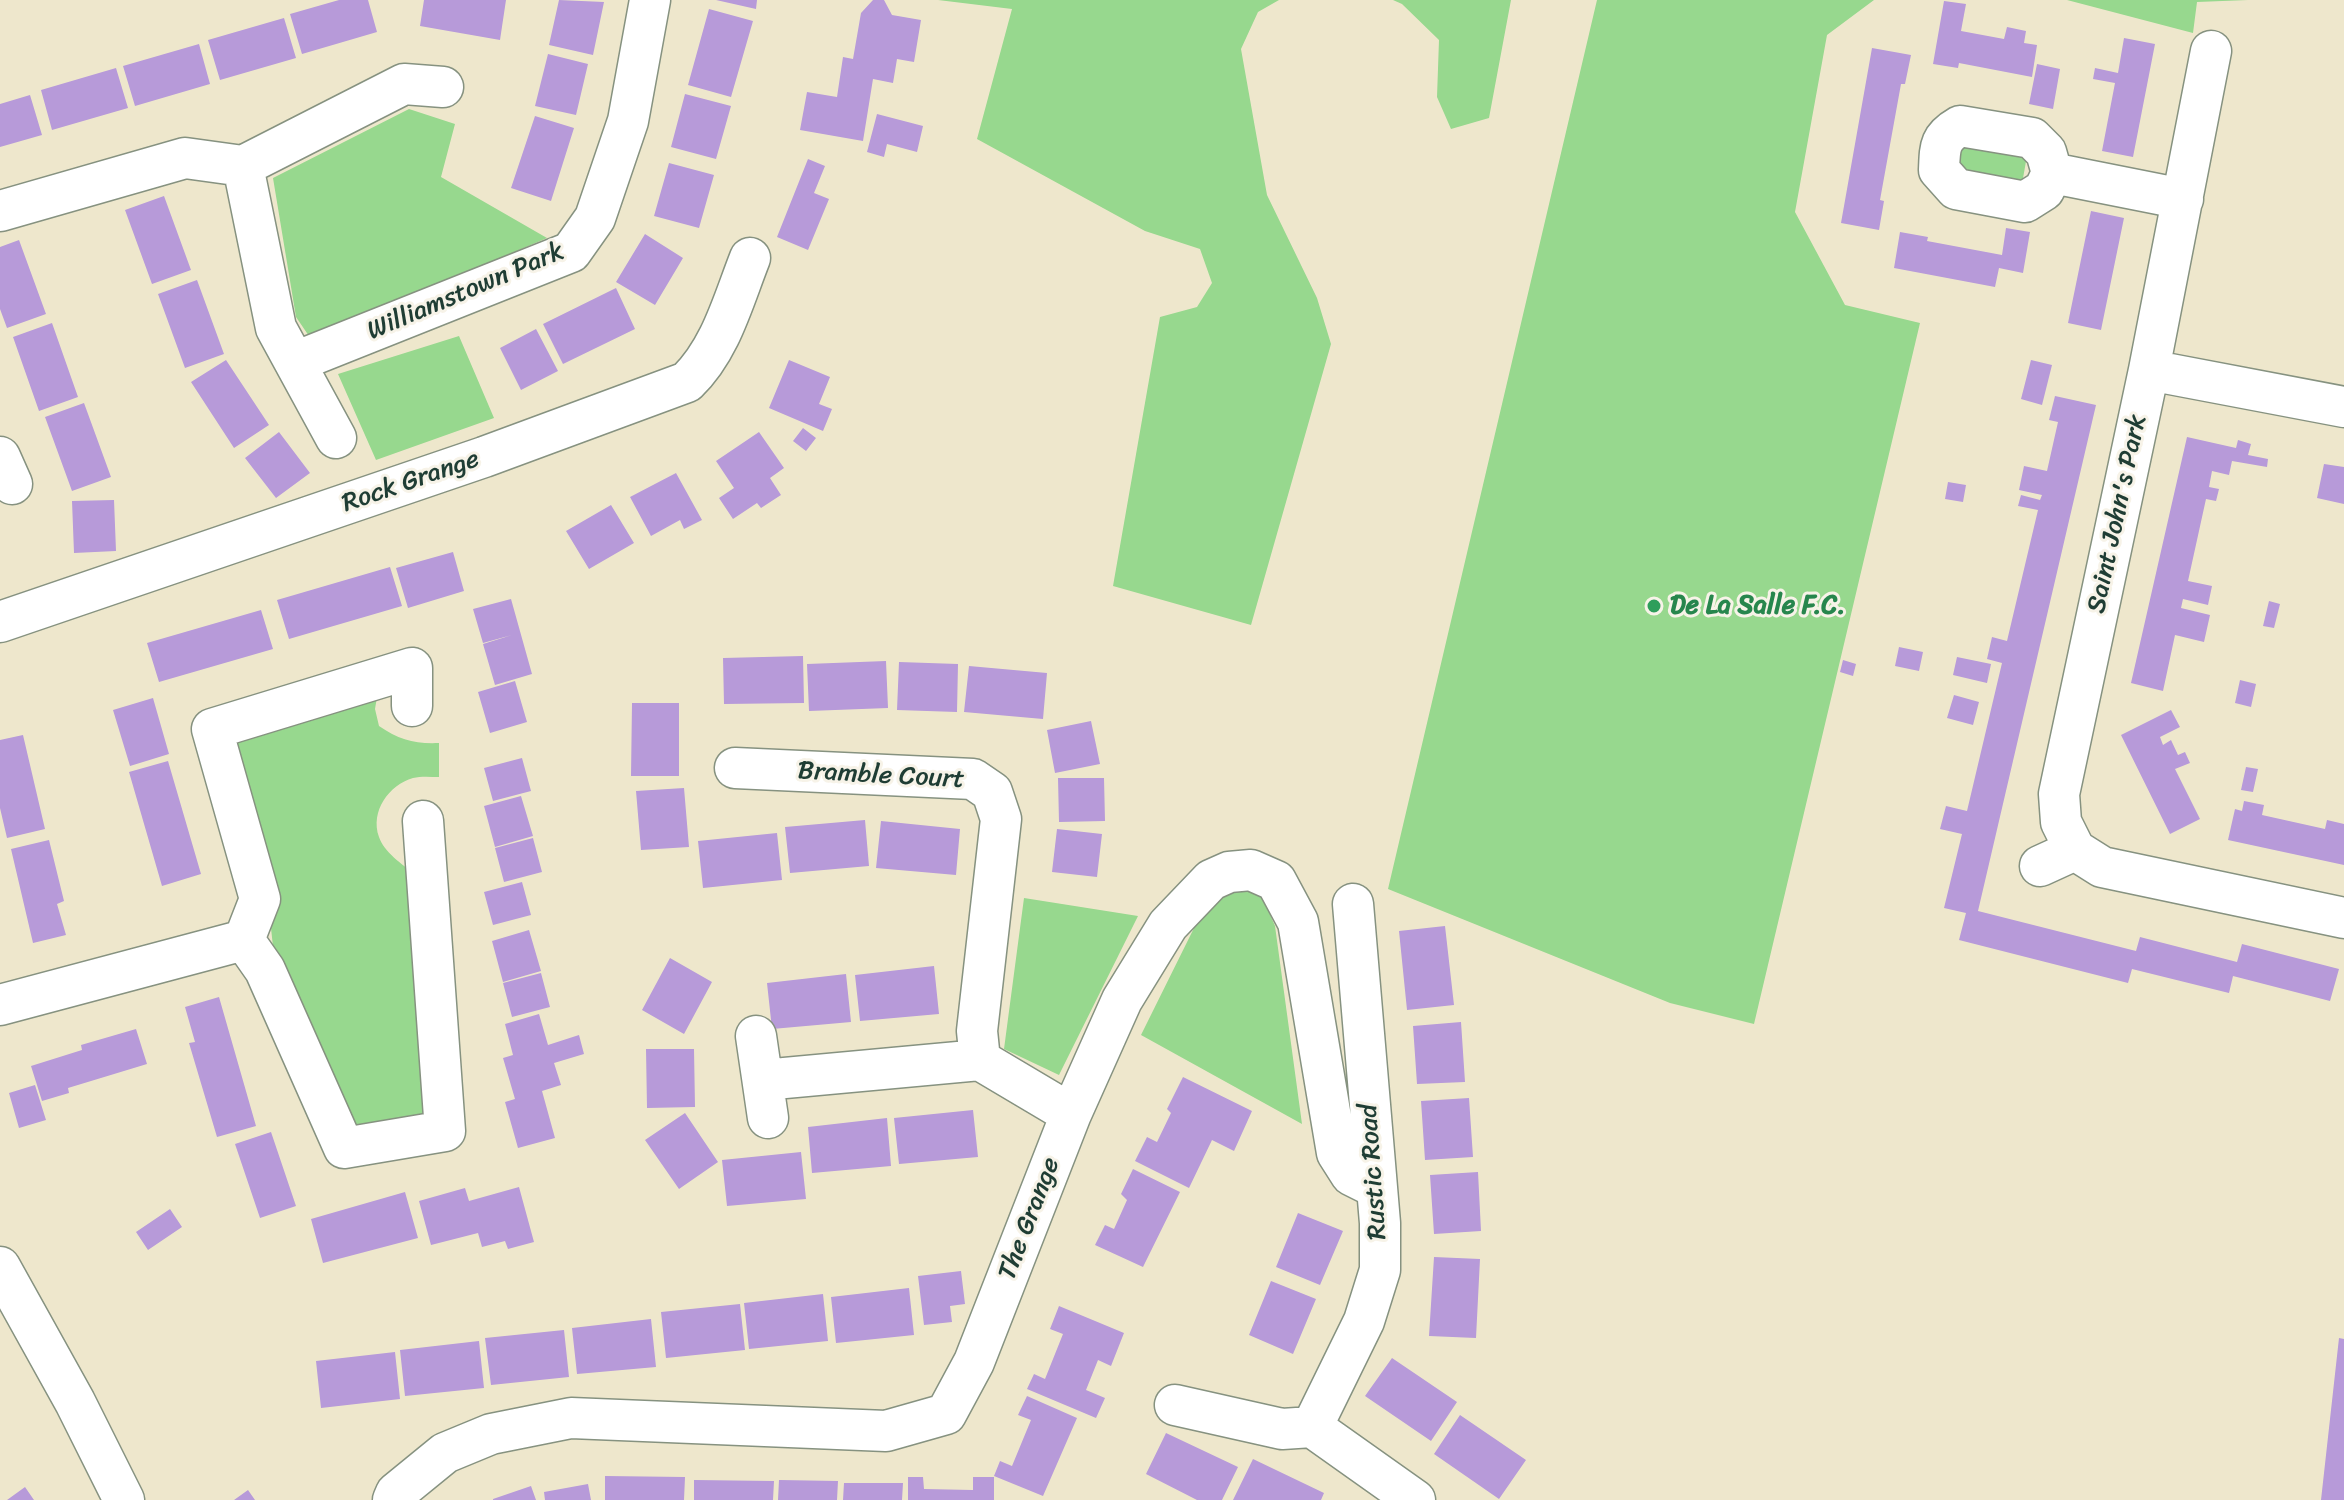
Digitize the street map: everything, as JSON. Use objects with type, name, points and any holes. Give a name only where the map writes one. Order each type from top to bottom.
[{"type":"street","name":"Williamstown Park","points":[[295,362],[571,252],[595,218],[628,121],[650,0]]},
{"type":"street","name":"Saint John's Park","points":[[2075,850],[2061,822],[2059,794],[2149,370],[2211,51]]},
{"type":"street","points":[[0,211],[185,158],[243,166],[404,84],[443,87]]},
{"type":"street","points":[[243,166],[276,328],[336,438]]},
{"type":"street","points":[[2052,173],[2183,199]]},
{"type":"street","name":"Rock Grange","points":[[0,622],[484,457],[687,382],[703,366],[714,347],[750,258]]},
{"type":"street","points":[[2149,370],[2344,407]]},
{"type":"street","points":[[244,940],[260,899],[212,729],[412,668],[412,706]]},
{"type":"street","name":"Bramble Court","points":[[735,768],[973,779],[992,792],[1001,819],[977,1031],[980,1060]]},
{"type":"street","points":[[244,940],[265,970],[344,1148],[445,1131],[423,821]]},
{"type":"street","points":[[2040,866],[2075,850],[2102,867],[2344,918]]},
{"type":"street","name":"The Grange","points":[[393,1500],[396,1493],[445,1453],[491,1434],[571,1418],[886,1431],[946,1414],[974,1362],[1071,1114],[1122,1000],[1168,925],[1211,880],[1229,872],[1251,870],[1276,881],[1298,922],[1337,1153],[1351,1175],[1377,1188]]},
{"type":"street","name":"Rustic Road","points":[[1312,1427],[1364,1321],[1380,1270],[1377,1188],[1353,904]]},
{"type":"street","points":[[0,1005],[244,940]]},
{"type":"street","points":[[756,1036],[765,1099],[980,1060],[1071,1114]]},
{"type":"street","points":[[0,1267],[75,1402],[124,1500]]},
{"type":"street","points":[[1175,1405],[1282,1429],[1312,1427],[1415,1500]]},
{"type":"green space","points":[[938,0],[1279,0],[1258,12],[1241,49],[1267,195],[1317,298],[1331,344],[1251,625],[1113,586],[1160,317],[1197,307],[1212,283],[1200,249],[1145,231],[977,139],[1012,9]]},
{"type":"green space","points":[[1393,0],[1511,0],[1489,118],[1451,129],[1437,97],[1439,40],[1402,4]]},
{"type":"green space","name":"De La Salle F.C.","points":[[1597,0],[1874,0],[1827,35],[1795,212],[1845,305],[1920,323],[1754,1024],[1670,1003],[1388,889]]},
{"type":"green space","points":[[2067,0],[2248,0],[2197,2],[2193,33]]},
{"type":"green space","points":[[409,109],[455,124],[441,177],[547,238],[311,339],[296,317],[273,178]]},
{"type":"green space","points":[[1960,140],[2028,150],[2022,184],[1955,174]]},
{"type":"green space","points":[[459,336],[494,418],[376,460],[338,374]]},
{"type":"green space","points":[[378,691],[375,709],[379,726],[408,740],[439,743],[439,777],[404,781],[389,793],[377,818],[379,837],[385,848],[414,874],[434,1102],[423,1122],[353,1134],[274,956],[271,928],[273,899],[233,740]]},
{"type":"green space","points":[[1242,888],[1262,896],[1275,926],[1302,1124],[1141,1035],[1196,924],[1219,899]]},
{"type":"green space","points":[[1024,898],[1138,916],[1059,1075],[1004,1049]]},
{"type":"building","points":[[339,0],[368,0],[377,32],[302,54],[290,14]]},
{"type":"building","points":[[424,0],[506,0],[500,40],[420,26]]},
{"type":"building","points":[[559,0],[604,2],[593,55],[549,45]]},
{"type":"building","points":[[716,0],[757,0],[756,9]]},
{"type":"building","points":[[873,0],[884,0],[892,15],[921,20],[914,62],[897,59],[893,83],[873,79],[863,141],[800,130],[807,92],[837,97],[843,57],[853,59],[861,13]]},
{"type":"building","points":[[1944,1],[1966,4],[1961,31],[2004,39],[2007,27],[2026,31],[2024,43],[2037,45],[2032,77],[1959,63],[1958,68],[1933,64]]},
{"type":"building","points":[[709,9],[753,21],[731,97],[688,85]]},
{"type":"building","points":[[284,18],[296,58],[220,80],[208,40]]},
{"type":"building","points":[[2124,38],[2155,44],[2133,157],[2102,151],[2115,83],[2093,79],[2095,68],[2118,73]]},
{"type":"building","points":[[199,44],[210,84],[135,106],[123,66]]},
{"type":"building","points":[[1872,48],[1911,55],[1905,84],[1901,84],[1880,200],[1884,201],[1879,230],[1841,223]]},
{"type":"building","points":[[548,54],[588,64],[576,115],[535,106]]},
{"type":"building","points":[[2037,64],[2060,69],[2053,109],[2029,104]]},
{"type":"building","points":[[116,68],[128,108],[52,130],[41,90]]},
{"type":"building","points":[[685,94],[731,106],[716,159],[671,147]]},
{"type":"building","points":[[30,95],[42,135],[0,147],[0,104]]},
{"type":"building","points":[[877,114],[923,126],[917,152],[887,144],[884,157],[867,152]]},
{"type":"building","points":[[535,116],[574,128],[551,201],[511,188]]},
{"type":"building","points":[[808,159],[825,166],[814,193],[829,199],[808,250],[777,237]]},
{"type":"building","points":[[669,163],[714,175],[699,228],[654,216]]},
{"type":"building","points":[[164,196],[191,270],[152,284],[125,210]]},
{"type":"building","points":[[2091,211],[2124,218],[2101,330],[2068,323]]},
{"type":"building","points":[[2006,228],[2030,232],[2023,273],[1999,268],[1995,287],[1894,268],[1900,232],[1928,237],[1927,241],[2002,255]]},
{"type":"building","points":[[645,234],[683,258],[655,305],[616,282]]},
{"type":"building","points":[[19,240],[46,314],[7,328],[0,309],[0,247]]},
{"type":"building","points":[[197,280],[224,354],[185,368],[158,294]]},
{"type":"building","points":[[616,288],[635,329],[563,364],[543,324]]},
{"type":"building","points":[[52,323],[78,397],[39,411],[13,337]]},
{"type":"building","points":[[536,329],[558,371],[521,390],[500,348]]},
{"type":"building","points":[[226,360],[269,425],[234,448],[191,382]]},
{"type":"building","points":[[789,360],[830,377],[819,404],[832,409],[823,431],[769,408]]},
{"type":"building","points":[[2031,360],[2052,365],[2042,405],[2021,399]]},
{"type":"building","points":[[2055,396],[2096,405],[1978,911],[2136,951],[2140,937],[2237,962],[2242,944],[2339,969],[2330,1001],[2233,976],[2229,993],[2132,969],[2128,983],[1959,940],[1966,913],[1944,908],[1962,834],[1940,829],[1946,806],[1967,811],[2002,663],[1987,659],[1992,637],[2007,641],[2038,510],[2018,506],[2021,495],[2040,500],[2042,495],[2019,490],[2024,466],[2047,471],[2058,422],[2049,420]]},
{"type":"building","points":[[84,403],[111,477],[72,491],[45,417]]},
{"type":"building","points":[[803,428],[816,438],[806,451],[793,441]]},
{"type":"building","points":[[279,432],[310,473],[276,498],[245,458]]},
{"type":"building","points":[[759,432],[784,468],[770,478],[781,495],[761,508],[757,503],[733,519],[719,498],[734,488],[716,461]]},
{"type":"building","points":[[2187,437],[2236,448],[2238,440],[2251,444],[2248,455],[2268,459],[2267,467],[2232,461],[2229,475],[2212,471],[2209,487],[2219,489],[2216,501],[2206,499],[2188,581],[2212,586],[2208,605],[2183,599],[2181,608],[2210,615],[2204,642],[2175,635],[2163,691],[2131,683]]},
{"type":"building","points":[[2324,464],[2344,467],[2344,504],[2317,498]]},
{"type":"building","points":[[676,473],[702,520],[684,529],[680,520],[651,536],[630,497]]},
{"type":"building","points":[[1948,482],[1966,485],[1963,502],[1945,499]]},
{"type":"building","points":[[114,500],[116,551],[74,553],[72,501]]},
{"type":"building","points":[[611,505],[634,543],[589,569],[566,531]]},
{"type":"building","points":[[453,552],[464,591],[408,608],[396,568]]},
{"type":"building","points":[[390,567],[402,606],[289,639],[277,600]]},
{"type":"building","points":[[511,599],[532,674],[495,685],[483,644],[512,635],[483,643],[473,609]]},
{"type":"building","points":[[2269,601],[2280,604],[2274,628],[2263,626]]},
{"type":"building","points":[[261,610],[273,649],[159,682],[147,643]]},
{"type":"building","points":[[1899,647],[1923,652],[1919,671],[1895,666]]},
{"type":"building","points":[[803,656],[804,703],[724,704],[723,658]]},
{"type":"building","points":[[1957,657],[1991,664],[1987,683],[1953,675]]},
{"type":"building","points":[[1843,660],[1856,664],[1853,676],[1840,672]]},
{"type":"building","points":[[886,661],[888,708],[809,711],[807,664]]},
{"type":"building","points":[[899,662],[958,664],[957,712],[897,710]]},
{"type":"building","points":[[969,666],[1047,673],[1043,719],[964,712]]},
{"type":"building","points":[[2240,680],[2256,684],[2251,707],[2235,703]]},
{"type":"building","points":[[515,681],[527,722],[490,733],[478,692]]},
{"type":"building","points":[[1954,695],[1979,702],[1973,725],[1947,718]]},
{"type":"building","points":[[153,698],[169,754],[130,766],[113,710]]},
{"type":"building","points":[[632,703],[679,703],[679,776],[631,776]]},
{"type":"building","points":[[2171,710],[2180,727],[2160,737],[2163,745],[2171,740],[2178,755],[2185,752],[2190,763],[2175,769],[2200,819],[2170,834],[2121,735]]},
{"type":"building","points":[[1091,721],[1100,764],[1055,773],[1047,730]]},
{"type":"building","points":[[23,735],[45,829],[7,838],[0,808],[0,740]]},
{"type":"building","points":[[522,758],[531,791],[493,801],[484,768]]},
{"type":"building","points":[[168,761],[201,874],[162,886],[129,772]]},
{"type":"building","points":[[2246,767],[2258,769],[2253,792],[2241,790]]},
{"type":"building","points":[[1058,778],[1104,778],[1105,821],[1059,822]]},
{"type":"building","points":[[684,788],[689,847],[641,850],[636,791]]},
{"type":"building","points":[[521,796],[533,836],[495,847],[484,806]]},
{"type":"building","points":[[2244,801],[2264,805],[2262,815],[2325,829],[2327,820],[2344,824],[2344,865],[2228,840],[2235,809],[2242,811]]},
{"type":"building","points":[[865,820],[869,866],[790,873],[785,827]]},
{"type":"building","points":[[881,821],[960,829],[956,875],[876,868]]},
{"type":"building","points":[[1057,829],[1102,834],[1097,877],[1052,872]]},
{"type":"building","points":[[777,833],[782,880],[703,888],[698,841]]},
{"type":"building","points":[[533,838],[542,872],[504,882],[495,848]]},
{"type":"building","points":[[49,840],[64,901],[57,904],[66,935],[33,943],[11,849]]},
{"type":"building","points":[[522,882],[531,915],[493,925],[484,892]]},
{"type":"building","points":[[1445,926],[1454,1005],[1407,1010],[1399,931]]},
{"type":"building","points":[[529,930],[541,971],[503,982],[492,941]]},
{"type":"building","points":[[670,958],[712,982],[684,1034],[642,1010]]},
{"type":"building","points":[[934,966],[939,1014],[860,1021],[855,975]]},
{"type":"building","points":[[541,973],[550,1007],[512,1017],[503,983]]},
{"type":"building","points":[[846,974],[851,1022],[772,1029],[767,983]]},
{"type":"building","points":[[219,997],[256,1126],[217,1137],[189,1043],[195,1042],[185,1007]]},
{"type":"building","points":[[539,1014],[548,1045],[579,1035],[584,1054],[554,1063],[561,1085],[542,1091],[555,1138],[518,1148],[505,1102],[515,1099],[503,1058],[513,1055],[505,1024]]},
{"type":"building","points":[[1461,1022],[1465,1082],[1417,1084],[1413,1026]]},
{"type":"building","points":[[136,1029],[147,1064],[68,1088],[69,1093],[42,1101],[31,1066],[82,1050],[81,1045]]},
{"type":"building","points":[[646,1049],[694,1049],[695,1107],[647,1108]]},
{"type":"building","points":[[1183,1077],[1252,1111],[1234,1151],[1212,1140],[1189,1188],[1135,1161],[1147,1137],[1157,1142],[1171,1113],[1167,1109]]},
{"type":"building","points":[[35,1085],[46,1120],[19,1128],[9,1093]]},
{"type":"building","points":[[1469,1098],[1473,1157],[1425,1160],[1421,1101]]},
{"type":"building","points":[[973,1110],[978,1157],[899,1164],[894,1118]]},
{"type":"building","points":[[685,1113],[718,1162],[679,1189],[645,1140]]},
{"type":"building","points":[[887,1118],[891,1166],[812,1173],[808,1127]]},
{"type":"building","points":[[271,1132],[296,1206],[260,1218],[235,1144]]},
{"type":"building","points":[[801,1152],[806,1199],[727,1206],[722,1160]]},
{"type":"building","points":[[1133,1169],[1180,1192],[1143,1267],[1095,1245],[1105,1225],[1114,1229],[1127,1200],[1121,1194]]},
{"type":"building","points":[[1478,1172],[1481,1231],[1434,1234],[1430,1175]]},
{"type":"building","points":[[519,1187],[534,1242],[508,1249],[505,1241],[482,1247],[478,1233],[431,1245],[419,1201],[465,1188],[469,1201]]},
{"type":"building","points":[[405,1192],[418,1238],[323,1263],[311,1219]]},
{"type":"building","points":[[170,1209],[182,1227],[148,1250],[136,1232]]},
{"type":"building","points":[[1298,1213],[1343,1231],[1320,1285],[1276,1267]]},
{"type":"building","points":[[1434,1257],[1480,1259],[1476,1338],[1429,1336]]},
{"type":"building","points":[[961,1271],[965,1304],[950,1306],[952,1322],[924,1325],[918,1276]]},
{"type":"building","points":[[1271,1281],[1316,1299],[1293,1354],[1249,1335]]},
{"type":"building","points":[[909,1288],[914,1335],[836,1343],[831,1297]]},
{"type":"building","points":[[823,1294],[828,1341],[749,1349],[744,1303]]},
{"type":"building","points":[[740,1304],[745,1350],[666,1358],[661,1312]]},
{"type":"building","points":[[1059,1306],[1124,1333],[1111,1366],[1098,1360],[1086,1390],[1105,1398],[1096,1418],[1027,1389],[1034,1374],[1045,1379],[1063,1334],[1050,1329]]},
{"type":"building","points":[[651,1319],[656,1367],[577,1374],[572,1328]]},
{"type":"building","points":[[564,1330],[569,1377],[491,1385],[485,1338]]},
{"type":"building","points":[[2339,1338],[2344,1339],[2344,1500],[2321,1500]]},
{"type":"building","points":[[479,1341],[484,1388],[405,1396],[400,1350]]},
{"type":"building","points":[[395,1352],[400,1399],[321,1408],[316,1361]]},
{"type":"building","points":[[1392,1358],[1457,1402],[1431,1441],[1365,1396]]},
{"type":"building","points":[[1027,1396],[1077,1418],[1043,1496],[994,1476],[1000,1461],[1012,1466],[1031,1420],[1018,1415]]},
{"type":"building","points":[[1460,1415],[1526,1460],[1499,1499],[1434,1454]]},
{"type":"building","points":[[1166,1433],[1238,1467],[1222,1500],[1197,1500],[1146,1474]]},
{"type":"building","points":[[1253,1459],[1324,1493],[1321,1500],[1233,1500]]},
{"type":"building","points":[[605,1476],[685,1477],[684,1500],[605,1500]]},
{"type":"building","points":[[908,1477],[923,1477],[924,1489],[973,1490],[973,1477],[994,1477],[994,1500],[908,1500]]},
{"type":"building","points":[[694,1480],[774,1481],[773,1500],[694,1500]]},
{"type":"building","points":[[779,1480],[838,1481],[837,1500],[778,1500]]},
{"type":"building","points":[[844,1483],[903,1483],[902,1500],[843,1500]]},
{"type":"building","points":[[588,1484],[591,1500],[545,1500],[544,1492]]},
{"type":"building","points":[[531,1486],[536,1500],[493,1500],[493,1499]]},
{"type":"building","points":[[25,1487],[34,1500],[7,1500]]},
{"type":"building","points":[[248,1490],[255,1500],[234,1500]]},
{"type":"place","name":"De La Salle F.C.","points":[[1654,606]]}]
